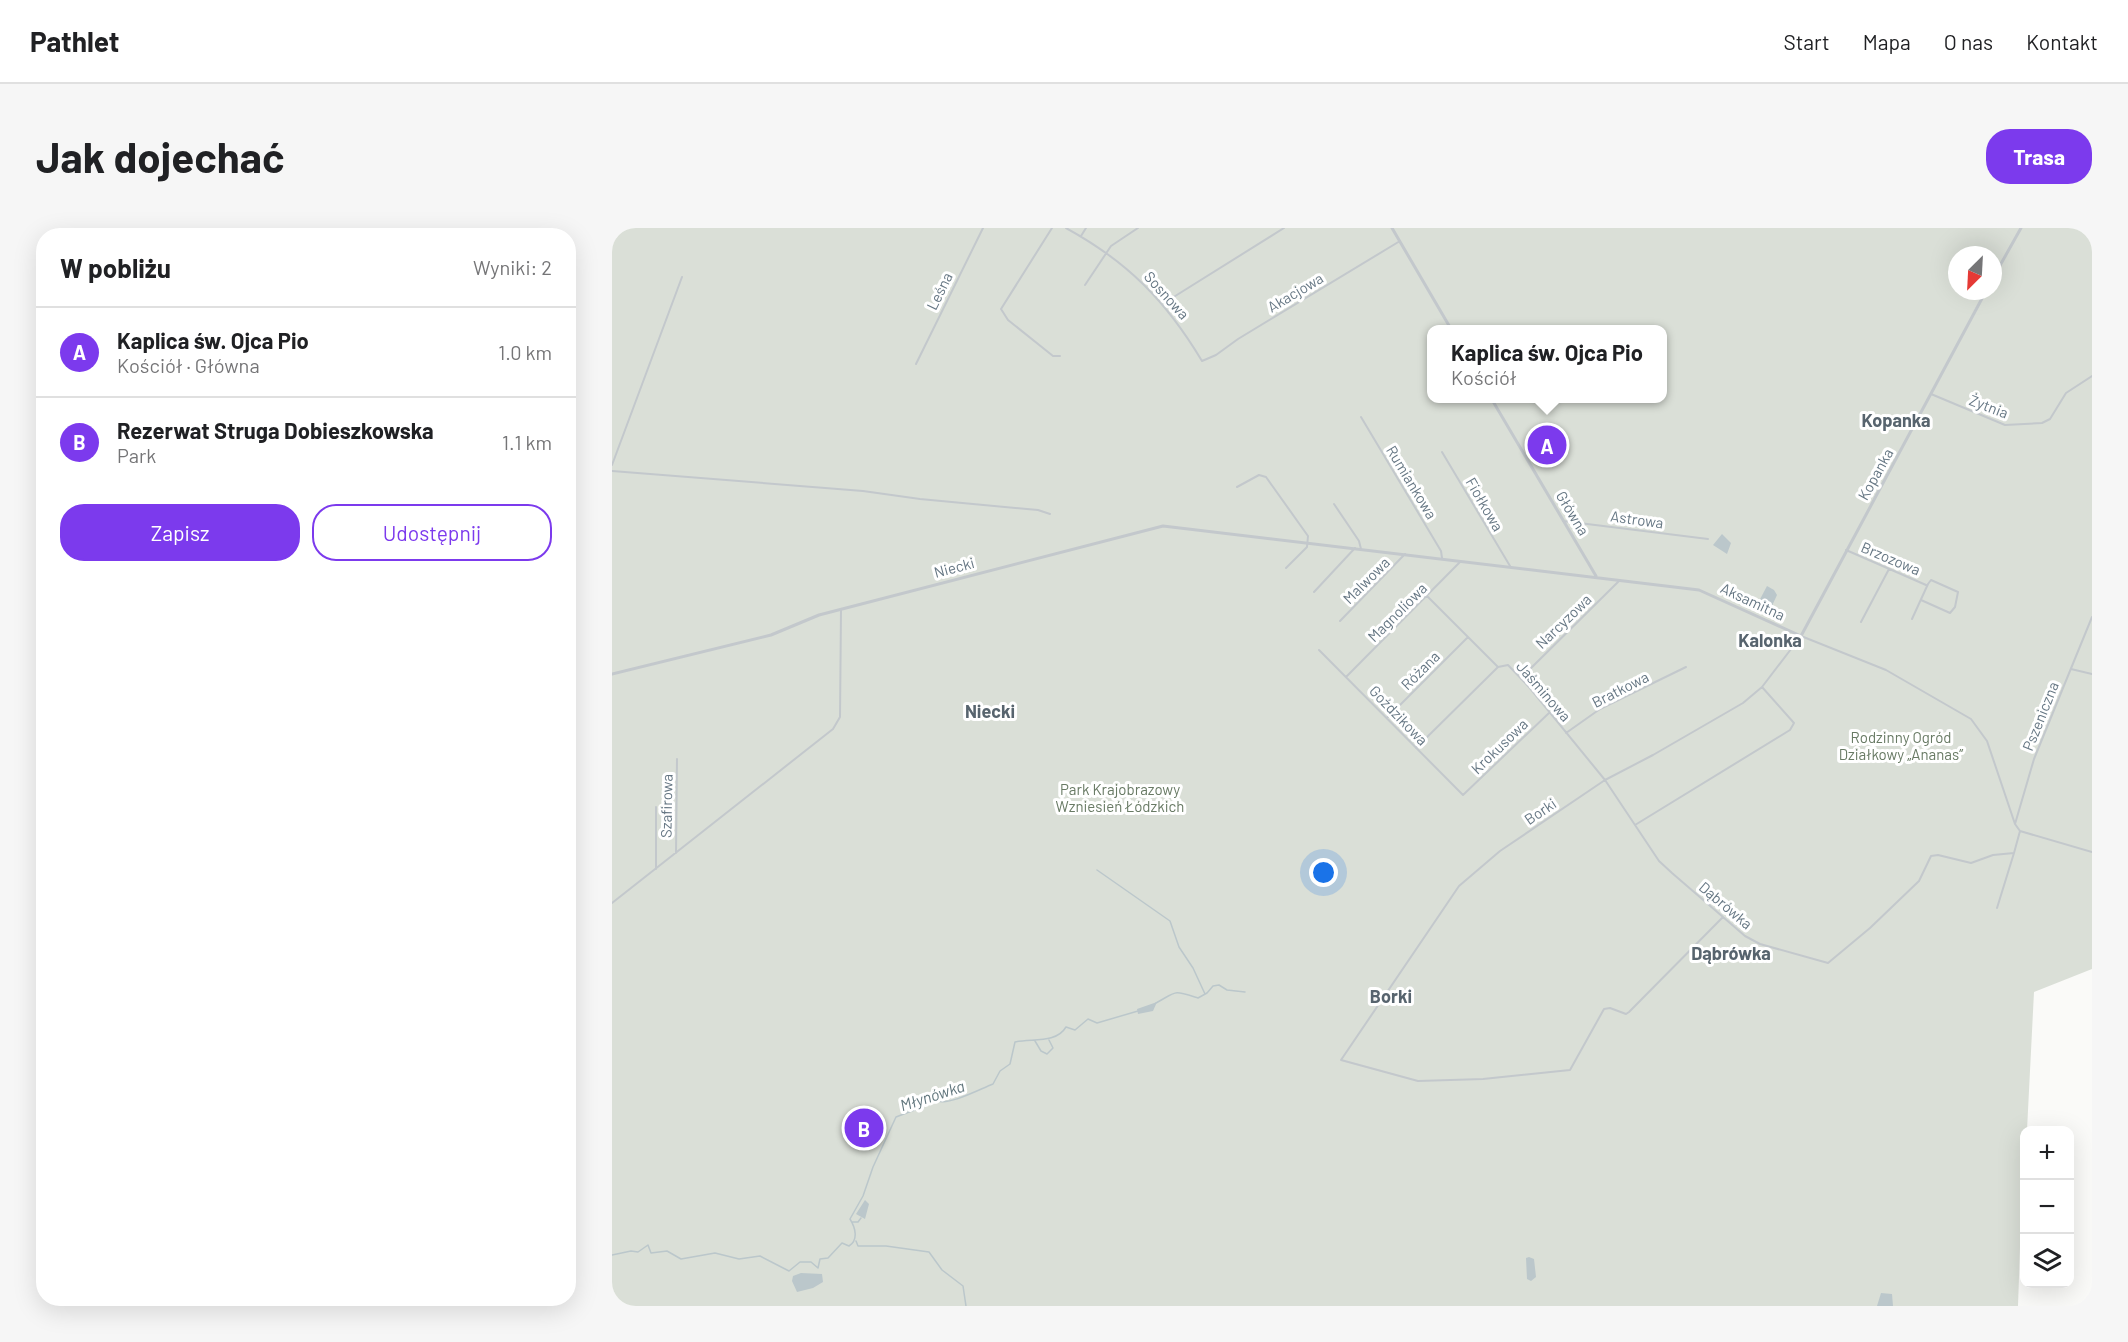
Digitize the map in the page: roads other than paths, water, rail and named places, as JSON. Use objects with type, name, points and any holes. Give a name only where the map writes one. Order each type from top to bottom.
[{"type":"street","name":"Leśna","points":[[916,364],[982,228]]},
{"type":"street","points":[[1052,228],[1001,309],[1008,320],[1053,356],[1060,356]]},
{"type":"street","name":"Sosnowa","points":[[1066,228],[1129,270],[1164,303],[1202,361]]},
{"type":"street","points":[[1081,236],[1086,228]]},
{"type":"street","points":[[1085,285],[1104,253],[1138,228]]},
{"type":"street","points":[[1164,303],[1284,228]]},
{"type":"street","points":[[1392,228],[1448,325]]},
{"type":"street","points":[[2002,261],[2020,228]]},
{"type":"street","name":"Akacjowa","points":[[1202,361],[1216,355],[1400,241]]},
{"type":"street","points":[[612,465],[682,277]]},
{"type":"street","name":"Kopanka","points":[[1801,636],[1981,300]]},
{"type":"street","name":"Żytnia","points":[[1931,394],[2005,425],[2042,423],[2050,419],[2066,393],[2092,376]]},
{"type":"street","name":"Główna","points":[[1493,403],[1598,577]]},
{"type":"street","name":"Rumiankowa","points":[[1361,417],[1441,551],[1442,558]]},
{"type":"street","name":"Fiołkowa","points":[[1442,452],[1510,566]]},
{"type":"street","points":[[612,471],[863,491],[920,499],[1038,510],[1050,514]]},
{"type":"street","points":[[1237,487],[1259,476],[1266,477],[1294,513],[1308,536],[1308,543],[1286,568]]},
{"type":"street","points":[[1334,504],[1359,541],[1361,549]]},
{"type":"street","name":"Astrowa","points":[[1563,521],[1708,539]]},
{"type":"street","name":"Niecki","points":[[612,674],[771,636],[819,615],[1154,526],[1308,543]]},
{"type":"street","name":"Aksamitna","points":[[1308,543],[1510,566],[1704,592],[1801,636],[1886,670],[1971,719],[1987,741],[2015,824],[2020,831]]},
{"type":"street","points":[[1314,592],[1355,548]]},
{"type":"street","name":"Brzozowa","points":[[1846,550],[1928,585]]},
{"type":"street","name":"Malwowa","points":[[1340,621],[1405,554]]},
{"type":"street","name":"Magnoliowa","points":[[1346,677],[1461,561]]},
{"type":"street","points":[[1861,622],[1889,568]]},
{"type":"street","name":"Narcyzowa","points":[[1521,678],[1620,580]]},
{"type":"street","name":"Brzozowa","points":[[1912,619],[1928,585],[1931,580],[1958,592],[1953,612],[1947,612],[1921,600]]},
{"type":"street","name":"Jaśminowa","points":[[1427,596],[1498,667],[1508,665],[1566,733]]},
{"type":"street","points":[[612,903],[833,729],[838,722],[841,610]]},
{"type":"street","name":"Pszeniczna","points":[[2015,824],[2034,759],[2092,617]]},
{"type":"street","name":"Borki","points":[[1723,917],[1629,1012],[1626,1014],[1610,1008],[1604,1009],[1570,1070],[1483,1079],[1418,1081],[1341,1059],[1459,886],[1500,851],[1605,780],[1712,722],[1762,687],[1801,636]]},
{"type":"street","name":"Różana","points":[[1387,718],[1468,637]]},
{"type":"street","name":"Goździkowa","points":[[1319,650],[1463,795]]},
{"type":"street","points":[[1416,748],[1498,667]]},
{"type":"street","name":"Bratkowa","points":[[1566,733],[1600,710],[1686,667]]},
{"type":"street","points":[[2071,669],[2092,674]]},
{"type":"street","points":[[1635,826],[1790,730],[1794,723],[1762,687]]},
{"type":"street","name":"Krokusowa","points":[[1463,795],[1549,713]]},
{"type":"street","name":"Dąbrówka","points":[[1566,733],[1605,780],[1659,861],[1723,917],[1760,945],[1828,963],[1919,881],[1933,855],[1971,863],[1993,855],[2014,853]]},
{"type":"street","name":"Szafirowa","points":[[676,853],[677,759]]},
{"type":"street","points":[[656,807],[656,869]]},
{"type":"street","points":[[1997,908],[2020,831],[2092,852]]},
{"type":"waterway","points":[[1097,870],[1170,921],[1179,947],[1193,968],[1205,994]]},
{"type":"waterway","name":"Młynówka","points":[[1156,1003],[1176,993],[1198,998],[1213,986],[1219,985],[1227,990],[1245,992]]},
{"type":"waterway","name":"Młynówka","points":[[612,1255],[638,1252],[648,1245],[651,1253],[667,1251],[681,1259],[715,1253],[739,1259],[760,1256],[789,1271],[800,1262],[811,1262],[818,1268],[820,1259],[828,1258],[842,1243],[849,1246],[854,1240],[855,1229],[850,1219],[863,1196],[873,1167],[896,1117],[938,1101],[957,1099],[993,1084],[1000,1071],[1010,1064],[1015,1042],[1050,1038],[1062,1032],[1066,1027],[1075,1030],[1088,1019],[1097,1023],[1138,1011]]},
{"type":"waterway","name":"Młynówka","points":[[1035,1041],[1041,1051],[1047,1054],[1053,1048],[1049,1040]]},
{"type":"waterway","points":[[852,1222],[858,1222],[861,1218]]},
{"type":"waterway","points":[[856,1241],[858,1246],[886,1246],[929,1252],[942,1270],[963,1286],[966,1306]]},
{"type":"place","name":"Kaplica św. Ojca Pio","points":[[1547,445]]},
{"type":"place","name":"Rezerwat Struga Dobieszkowska","points":[[864,1128]]},
{"type":"district","name":"Kopanka","points":[[1896,420]]},
{"type":"district","name":"Kalonka","points":[[1770,640]]},
{"type":"district","name":"Niecki","points":[[990,711]]},
{"type":"district","name":"Dąbrówka","points":[[1731,953]]},
{"type":"district","name":"Borki","points":[[1391,996]]},
{"type":"park label","name":"Rodzinny Ogród Działkowy „Ananas”","points":[[1901,746]]},
{"type":"park label","name":"Park Krajobrazowy Wzniesień Łódzkich","points":[[1120,798]]}]
